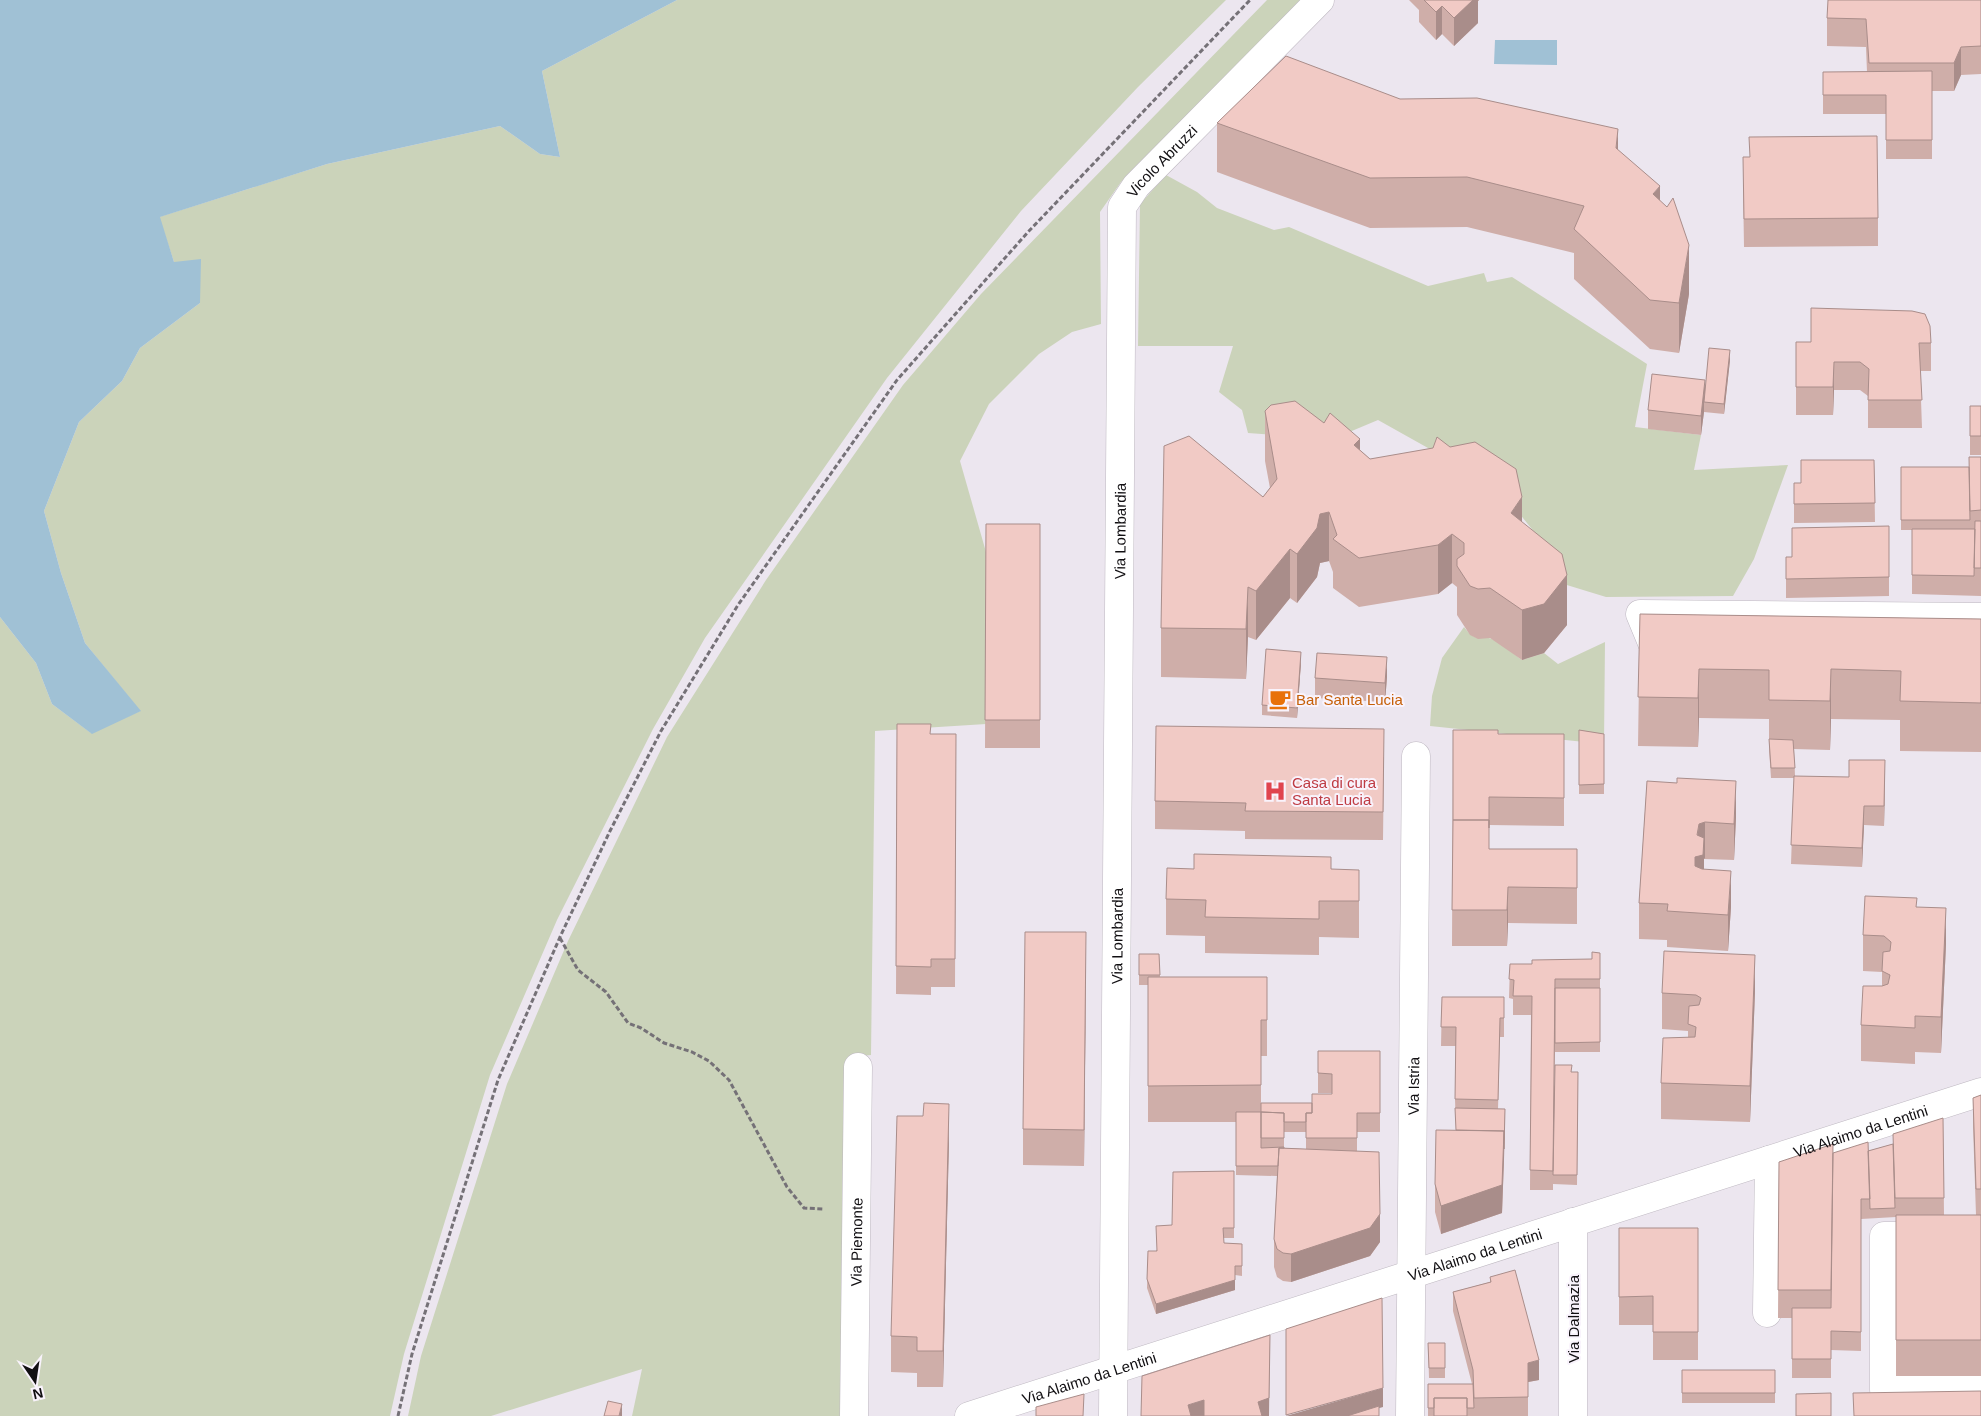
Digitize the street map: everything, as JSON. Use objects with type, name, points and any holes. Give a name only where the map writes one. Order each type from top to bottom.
[{"type":"street","name":"Vicolo Abruzzi","points":[[1121,457],[1122,207],[1136,186],[1320,0]]},
{"type":"street","name":"Via Lombardia","points":[[1113,1416],[1121,457]]},
{"type":"street","points":[[1681,644],[1652,643],[1640,614],[1820,627],[1981,617]]},
{"type":"street","name":"Via Istria","points":[[1410,1416],[1416,756]]},
{"type":"street","name":"Via Piemonte","points":[[854,1416],[858,1067]]},
{"type":"street","name":"Via Alaimo da Lentini","points":[[969,1416],[1412,1276],[1573,1222],[1981,1092]]},
{"type":"street","points":[[1767,1313],[1769,1160]]},
{"type":"street","name":"Via Dalmazia","points":[[1573,1222],[1573,1416]]},
{"type":"street","points":[[1981,1236],[1884,1236],[1884,1390],[1981,1390]]},
{"type":"path","points":[[398,1416],[412,1354],[498,1080],[560,937],[610,831],[662,732],[738,605],[897,380],[1028,232],[1250,0]]},
{"type":"path","points":[[560,937],[578,970],[606,992],[628,1023],[641,1028],[664,1043],[692,1052],[709,1061],[728,1080],[787,1187],[804,1208],[818,1208],[837,1212],[856,1223]]},
{"type":"green space","points":[[677,0],[1226,0],[1138,87],[1021,211],[887,378],[705,638],[653,729],[557,920],[490,1075],[404,1354],[390,1416],[0,1416],[0,617],[36,663],[52,704],[91,733],[140,711],[85,643],[61,573],[44,511],[79,422],[122,381],[140,348],[200,303],[174,262],[159,217],[327,164],[500,126],[540,154],[560,157],[542,71]]},
{"type":"green space","points":[[1267,0],[1306,0],[1121,182],[1100,212],[1101,324],[1072,332],[1039,354],[989,404],[960,461],[986,552],[986,724],[875,731],[871,1055],[852,1057],[840,1416],[632,1416],[642,1369],[491,1416],[408,1416],[421,1356],[507,1084],[568,941],[667,737],[766,580],[903,385],[981,294]]},
{"type":"green space","points":[[1166,175],[1197,192],[1217,208],[1274,230],[1289,227],[1428,286],[1484,273],[1487,282],[1512,277],[1647,364],[1635,427],[1701,435],[1694,470],[1788,465],[1754,559],[1733,596],[1606,597],[1557,582],[1535,533],[1502,492],[1478,476],[1378,420],[1347,433],[1314,438],[1248,433],[1242,410],[1219,392],[1233,346],[1138,346],[1140,204]]},
{"type":"green space","points":[[1464,627],[1472,636],[1496,641],[1522,660],[1544,653],[1558,664],[1605,642],[1604,744],[1430,726],[1432,696],[1442,658]]},
{"type":"water","points":[[0,0],[677,0],[542,71],[560,157],[540,154],[500,126],[327,164],[160,217],[174,262],[201,259],[200,303],[140,348],[122,381],[79,422],[44,511],[61,573],[85,643],[141,711],[92,734],[52,704],[36,663],[0,617]]},
{"type":"water","points":[[1495,40],[1557,40],[1557,65],[1494,64]]},
{"type":"building","points":[[1424,0],[1473,0],[1454,18],[1442,6],[1436,12]]},
{"type":"building","points":[[1828,0],[1981,0],[1981,46],[1961,47],[1954,63],[1869,63],[1866,19],[1827,18]]},
{"type":"building","points":[[1286,56],[1400,99],[1477,98],[1618,129],[1616,148],[1660,186],[1653,194],[1667,207],[1673,198],[1689,245],[1679,303],[1650,300],[1574,229],[1584,206],[1467,177],[1370,178],[1217,123]]},
{"type":"building","points":[[1932,71],[1932,140],[1886,140],[1886,95],[1823,95],[1823,72]]},
{"type":"building","points":[[1877,136],[1878,218],[1744,219],[1743,157],[1750,157],[1749,137]]},
{"type":"building","points":[[1811,308],[1912,311],[1925,314],[1930,326],[1931,343],[1919,343],[1922,400],[1868,400],[1869,369],[1860,362],[1834,362],[1833,387],[1796,387],[1796,342],[1811,342]]},
{"type":"building","points":[[1709,348],[1730,350],[1724,404],[1704,402]]},
{"type":"building","points":[[1652,374],[1705,380],[1701,416],[1648,410]]},
{"type":"building","points":[[1295,401],[1324,423],[1330,413],[1360,439],[1354,445],[1370,459],[1433,448],[1437,437],[1450,447],[1475,442],[1516,469],[1522,497],[1511,513],[1562,554],[1567,575],[1544,604],[1522,610],[1490,588],[1478,589],[1470,586],[1457,566],[1457,559],[1464,554],[1464,543],[1452,534],[1438,545],[1359,558],[1333,539],[1337,535],[1329,512],[1320,514],[1317,528],[1297,554],[1290,549],[1256,591],[1248,587],[1246,629],[1161,628],[1164,446],[1189,436],[1263,497],[1277,479],[1265,411],[1271,405]]},
{"type":"building","points":[[1970,406],[1981,406],[1981,436],[1970,436]]},
{"type":"building","points":[[1969,457],[1981,457],[1981,510],[1970,511]]},
{"type":"building","points":[[1801,460],[1874,460],[1875,503],[1794,504],[1794,483],[1801,483]]},
{"type":"building","points":[[1901,467],[1969,467],[1970,520],[1901,520]]},
{"type":"building","points":[[1975,521],[1981,521],[1981,568],[1974,568]]},
{"type":"building","points":[[986,524],[1040,524],[1040,720],[985,720]]},
{"type":"building","points":[[1889,526],[1889,577],[1786,579],[1786,557],[1792,557],[1792,528]]},
{"type":"building","points":[[1912,529],[1975,529],[1974,576],[1912,575]]},
{"type":"building","points":[[1640,614],[1981,619],[1981,703],[1900,701],[1901,671],[1831,669],[1830,701],[1769,700],[1769,670],[1699,669],[1698,698],[1638,697]]},
{"type":"building","points":[[1266,649],[1301,652],[1297,708],[1262,705]]},
{"type":"building","points":[[1317,653],[1387,657],[1385,683],[1315,678]]},
{"type":"building","points":[[897,724],[931,724],[930,734],[956,734],[955,959],[931,959],[931,967],[896,966]]},
{"type":"building","points":[[1156,726],[1384,729],[1383,812],[1245,811],[1246,803],[1155,801]]},
{"type":"building","points":[[1453,730],[1498,730],[1498,734],[1564,734],[1564,798],[1489,797],[1489,820],[1453,820]]},
{"type":"building","points":[[1579,730],[1604,734],[1604,784],[1579,785]]},
{"type":"building","points":[[1769,739],[1793,740],[1795,768],[1771,768]]},
{"type":"building","points":[[1849,760],[1885,760],[1884,806],[1864,806],[1862,848],[1791,845],[1794,776],[1849,777]]},
{"type":"building","points":[[1677,778],[1736,781],[1734,824],[1705,822],[1699,824],[1697,835],[1704,838],[1703,855],[1695,857],[1695,866],[1702,869],[1731,871],[1728,915],[1667,911],[1668,904],[1639,903],[1647,781],[1677,783]]},
{"type":"building","points":[[1453,820],[1489,820],[1489,849],[1577,849],[1577,888],[1508,887],[1507,910],[1452,910]]},
{"type":"building","points":[[1194,854],[1331,857],[1331,869],[1359,870],[1359,901],[1319,901],[1319,919],[1205,917],[1206,900],[1166,899],[1167,868],[1194,869]]},
{"type":"building","points":[[1865,896],[1917,898],[1916,907],[1946,908],[1941,1017],[1915,1016],[1915,1028],[1861,1025],[1863,986],[1882,986],[1888,984],[1890,975],[1882,971],[1883,952],[1890,951],[1891,942],[1884,936],[1863,935]]},
{"type":"building","points":[[1025,932],[1086,932],[1084,1130],[1023,1129]]},
{"type":"building","points":[[1664,951],[1755,955],[1750,1086],[1661,1083],[1663,1038],[1695,1037],[1696,1027],[1688,1024],[1689,1006],[1699,1005],[1701,998],[1696,995],[1662,993]]},
{"type":"building","points":[[1592,952],[1600,953],[1600,979],[1555,979],[1553,1171],[1530,1170],[1532,996],[1513,996],[1514,980],[1509,979],[1510,964],[1532,964],[1532,960],[1592,959]]},
{"type":"building","points":[[1139,954],[1159,954],[1160,975],[1139,975]]},
{"type":"building","points":[[1148,977],[1267,977],[1267,1020],[1261,1020],[1261,1085],[1148,1086]]},
{"type":"building","points":[[1555,988],[1600,988],[1600,1042],[1555,1043]]},
{"type":"building","points":[[1442,997],[1504,997],[1504,1018],[1500,1018],[1498,1100],[1455,1099],[1456,1027],[1441,1027]]},
{"type":"building","points":[[1318,1051],[1380,1051],[1380,1113],[1357,1113],[1357,1138],[1306,1138],[1306,1113],[1312,1113],[1312,1094],[1332,1094],[1332,1074],[1318,1073]]},
{"type":"building","points":[[1555,1065],[1572,1065],[1571,1072],[1578,1072],[1577,1175],[1553,1175]]},
{"type":"building","points":[[1981,1095],[1981,1189],[1976,1189],[1973,1098]]},
{"type":"building","points":[[924,1103],[949,1104],[943,1351],[917,1351],[917,1337],[891,1336],[897,1116],[923,1116]]},
{"type":"building","points":[[1261,1103],[1312,1103],[1312,1113],[1306,1113],[1306,1122],[1284,1122],[1284,1113],[1261,1112]]},
{"type":"building","points":[[1455,1108],[1505,1109],[1504,1149],[1504,1131],[1456,1130]]},
{"type":"building","points":[[1236,1112],[1261,1112],[1261,1148],[1284,1147],[1279,1148],[1278,1166],[1236,1166]]},
{"type":"building","points":[[1261,1112],[1284,1113],[1284,1138],[1261,1138]]},
{"type":"building","points":[[1943,1118],[1944,1198],[1895,1198],[1893,1134]]},
{"type":"building","points":[[1436,1130],[1504,1131],[1502,1185],[1441,1206],[1435,1184]]},
{"type":"building","points":[[1868,1142],[1870,1199],[1861,1199],[1861,1332],[1831,1331],[1831,1359],[1792,1359],[1792,1308],[1831,1308],[1833,1153]]},
{"type":"building","points":[[1833,1144],[1831,1290],[1778,1290],[1779,1162]]},
{"type":"building","points":[[1893,1144],[1895,1208],[1870,1209],[1868,1151]]},
{"type":"building","points":[[1279,1148],[1379,1152],[1380,1214],[1370,1228],[1291,1254],[1283,1253],[1277,1249],[1274,1239]]},
{"type":"building","points":[[1234,1171],[1234,1228],[1223,1228],[1224,1243],[1242,1244],[1242,1266],[1235,1266],[1235,1280],[1156,1304],[1147,1279],[1148,1251],[1157,1251],[1156,1226],[1172,1225],[1173,1172]]},
{"type":"building","points":[[1896,1215],[1981,1215],[1981,1340],[1896,1340]]},
{"type":"building","points":[[1619,1228],[1698,1228],[1698,1332],[1653,1332],[1653,1296],[1619,1297]]},
{"type":"building","points":[[1515,1270],[1539,1360],[1528,1363],[1528,1397],[1474,1398],[1473,1370],[1453,1292],[1491,1282],[1490,1277]]},
{"type":"building","points":[[1382,1298],[1383,1388],[1286,1415],[1286,1329]]},
{"type":"building","points":[[1270,1335],[1269,1398],[1258,1402],[1262,1416],[1204,1416],[1204,1400],[1188,1405],[1191,1416],[1141,1416],[1142,1376]]},
{"type":"building","points":[[1428,1343],[1445,1343],[1445,1368],[1429,1368]]},
{"type":"building","points":[[1682,1370],[1775,1370],[1775,1393],[1682,1393]]},
{"type":"building","points":[[1428,1384],[1473,1384],[1474,1408],[1467,1408],[1467,1398],[1434,1398],[1434,1408],[1428,1408]]},
{"type":"building","points":[[1981,1391],[1981,1416],[1854,1416],[1853,1393]]},
{"type":"building","points":[[1831,1393],[1831,1416],[1796,1416],[1796,1394]]},
{"type":"building","points":[[1084,1394],[1083,1416],[1036,1416],[1036,1407]]},
{"type":"building","points":[[1434,1398],[1467,1398],[1467,1416],[1434,1416]]},
{"type":"building","points":[[608,1401],[622,1404],[619,1416],[604,1416]]},
{"type":"building","points":[[1379,1406],[1379,1416],[1347,1416]]},
{"type":"place","name":"Bar Santa Lucia","points":[[1280,699]]},
{"type":"place","name":"Casa di cura Santa Lucia","points":[[1275,791]]}]
